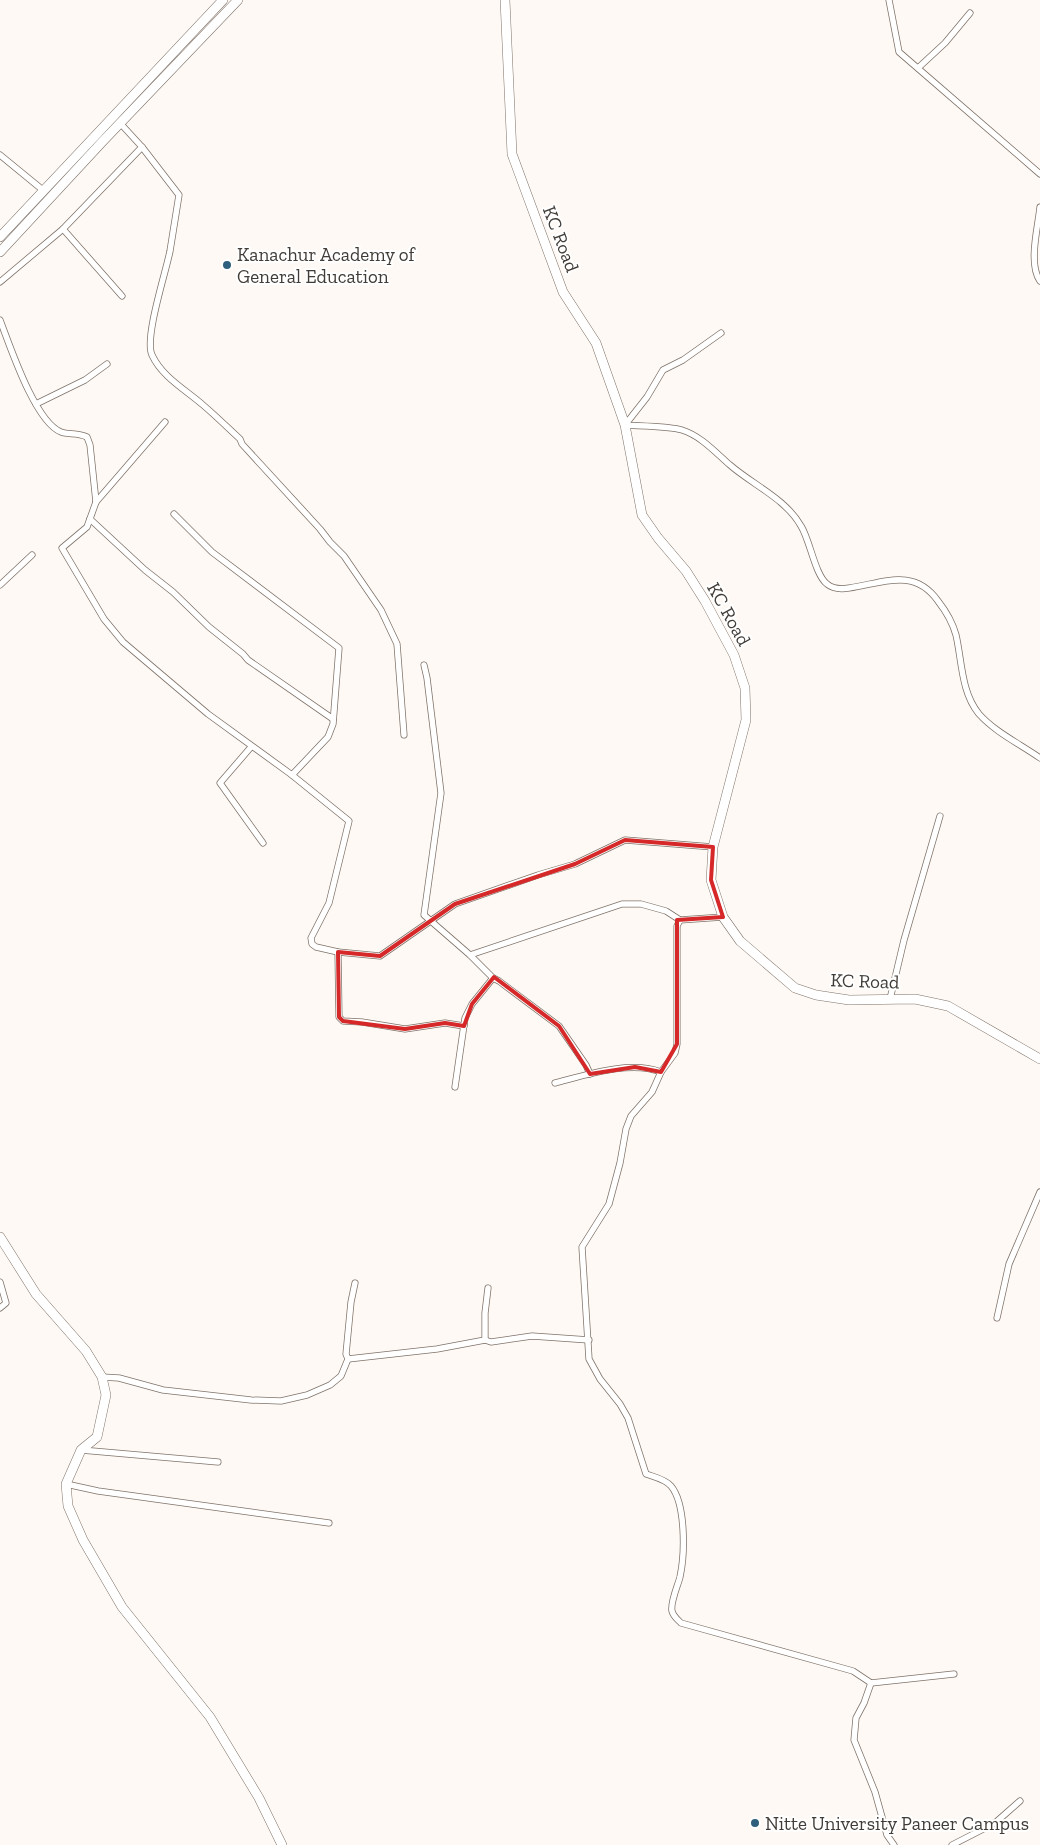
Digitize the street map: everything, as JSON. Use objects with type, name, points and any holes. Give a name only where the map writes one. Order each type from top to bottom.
[{"type":"main road","points":[[0,252],[182,44],[223,0]]},
{"type":"main road","points":[[0,238],[44,191],[99,138],[120,123],[238,0]]},
{"type":"main road","name":"KC Road","points":[[505,0],[512,154],[563,292],[596,343],[625,425],[642,514],[658,538],[686,571],[705,601],[734,654],[745,688],[746,720],[713,847],[712,880],[723,917],[740,941],[795,988],[816,995],[849,1000],[915,999],[948,1006],[1040,1059]]},
{"type":"main road","points":[[182,44],[189,51]]},
{"type":"main road","points":[[0,1237],[36,1294],[86,1351],[102,1377],[106,1395],[97,1437],[81,1450],[66,1484],[68,1506],[83,1540],[122,1607],[210,1717],[259,1798],[282,1845]]},
{"type":"street","points":[[889,0],[899,52],[1040,174]]},
{"type":"street","points":[[918,68],[945,43],[970,13]]},
{"type":"street","points":[[120,123],[180,194],[170,252],[151,331],[149,348],[151,354],[166,374],[240,439],[242,444],[344,556],[381,610],[397,644],[404,735]]},
{"type":"street","points":[[0,282],[63,229],[142,147]]},
{"type":"street","points":[[0,155],[44,191]]},
{"type":"street","points":[[1040,207],[1033,264],[1036,275],[1040,280]]},
{"type":"street","points":[[63,229],[122,296]]},
{"type":"street","points":[[0,320],[25,383],[36,404],[50,423],[61,432],[80,433],[87,437],[90,445],[96,502]]},
{"type":"street","points":[[625,425],[663,370],[683,360],[721,332]]},
{"type":"street","points":[[36,404],[84,380],[107,364]]},
{"type":"street","points":[[165,422],[96,502],[87,527],[62,548],[104,619],[123,642],[208,714],[349,821],[330,903],[312,938],[312,944],[316,947],[338,952],[380,956],[455,904],[575,864],[625,840],[713,847]]},
{"type":"street","points":[[625,425],[681,430],[709,445],[730,466],[774,497],[794,514],[802,527],[818,569],[827,584],[841,589],[899,579],[913,581],[924,587],[938,601],[956,632],[964,680],[970,699],[979,713],[992,726],[1040,758]]},
{"type":"street","points":[[174,514],[212,552],[339,648],[333,724],[328,737],[292,776]]},
{"type":"street","points":[[90,519],[248,660],[333,719]]},
{"type":"street","points":[[0,585],[32,555]]},
{"type":"street","points":[[424,665],[441,793],[424,915],[493,978],[559,1026],[586,1065],[590,1074]]},
{"type":"street","points":[[251,747],[220,783],[263,843]]},
{"type":"street","points":[[890,999],[904,940],[940,816]]},
{"type":"street","points":[[470,955],[622,904],[641,904],[666,911],[680,920],[723,917]]},
{"type":"street","points":[[680,920],[677,926],[677,1044],[675,1053],[661,1072],[652,1092],[631,1116],[626,1129],[620,1163],[609,1204],[582,1247],[590,1359],[600,1380],[620,1404],[628,1418],[646,1474],[662,1479],[670,1485],[680,1505],[683,1558],[671,1610],[674,1617],[681,1623],[853,1671],[871,1683],[954,1674]]},
{"type":"street","points":[[338,952],[339,1017],[342,1021],[362,1022],[405,1029],[445,1024],[464,1026]]},
{"type":"street","points":[[455,1087],[465,1018],[472,1004],[493,978]]},
{"type":"street","points":[[555,1083],[590,1074],[635,1067],[652,1068],[661,1072]]},
{"type":"street","points":[[997,1318],[1009,1264],[1040,1192]]},
{"type":"street","points":[[0,1282],[6,1303],[0,1308]]},
{"type":"street","points":[[102,1377],[119,1378],[163,1390],[251,1400],[281,1401],[307,1395],[330,1386],[341,1376],[348,1359],[346,1354],[351,1302],[355,1283]]},
{"type":"street","points":[[485,1340],[485,1313],[488,1288]]},
{"type":"street","points":[[348,1359],[437,1349],[485,1340],[491,1342],[532,1336],[589,1340]]},
{"type":"street","points":[[81,1450],[218,1462]]},
{"type":"street","points":[[66,1484],[98,1491],[329,1523]]},
{"type":"street","points":[[871,1683],[856,1718],[854,1740],[875,1792],[887,1835],[894,1845]]},
{"type":"street","points":[[952,1845],[995,1823],[1020,1801]]},
{"type":"highlighted area","points":[[625,840],[713,847],[711,880],[723,917],[677,920],[677,1044],[661,1072],[635,1067],[590,1074],[559,1026],[494,977],[472,1004],[464,1026],[445,1023],[405,1029],[343,1021],[339,1017],[338,952],[380,956],[455,904],[575,864]]},
{"type":"place","name":"Kanachur Academy of General Education","points":[[227,265]]},
{"type":"place","name":"Nitte University Paneer Campus","points":[[755,1823]]}]
